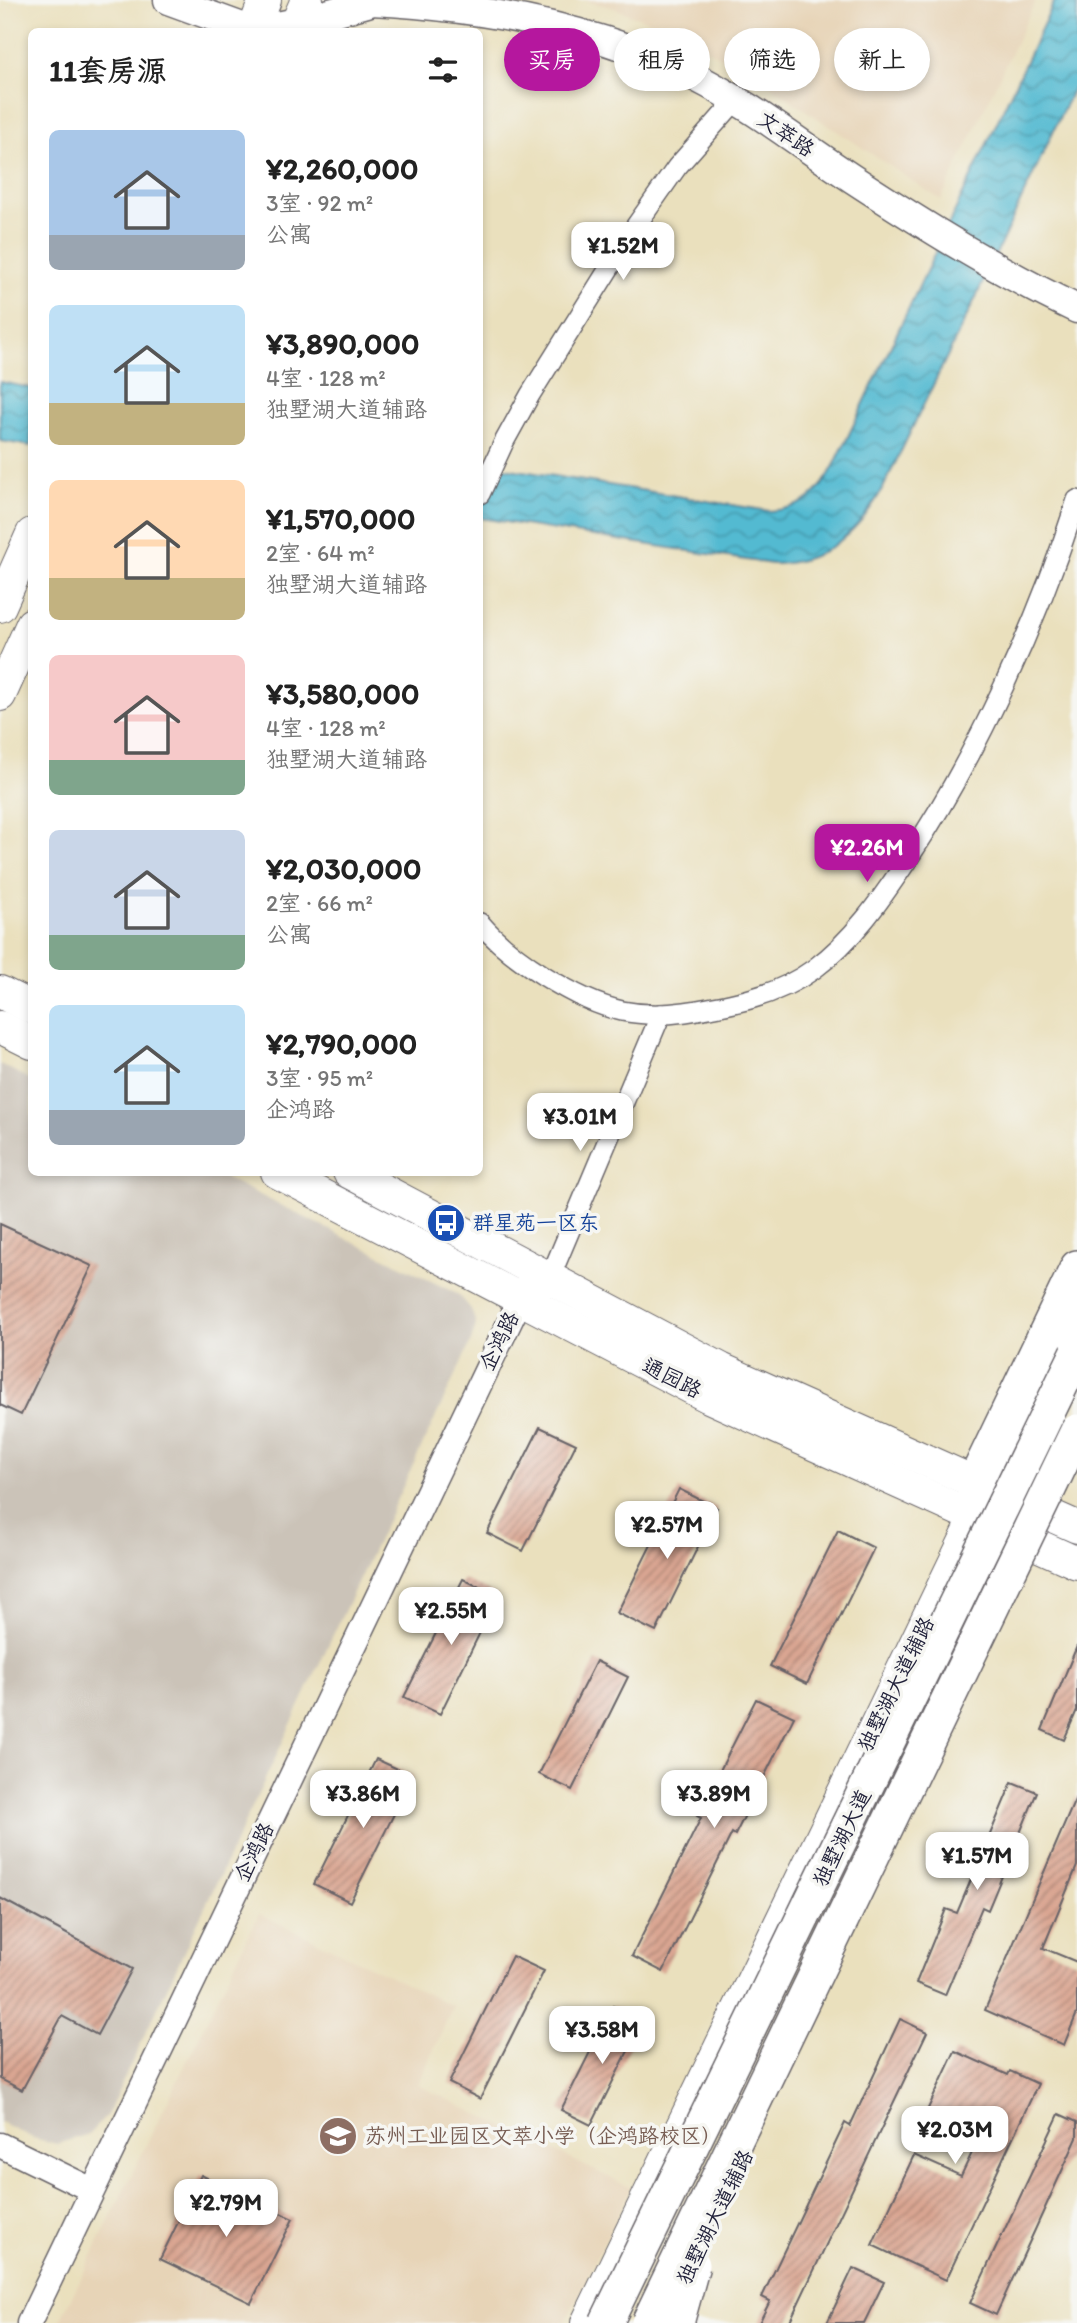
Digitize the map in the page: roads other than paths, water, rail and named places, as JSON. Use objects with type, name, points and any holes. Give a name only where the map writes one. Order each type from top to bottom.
[{"type":"highway","points":[[990,1525],[994,1491],[1077,1267]]},
{"type":"highway","name":"独墅湖大道","points":[[606,2323],[1077,1353]]},
{"type":"highway","name":"独墅湖大道","points":[[648,2323],[1077,1430]]},
{"type":"highway","points":[[677,2323],[714,2187]]},
{"type":"main road","points":[[168,0],[245,28]]},
{"type":"main road","points":[[254,28],[265,0]]},
{"type":"main road","name":"文萃路","points":[[348,0],[483,13],[578,33],[624,46],[668,64],[736,100],[928,227],[1077,309]]},
{"type":"main road","points":[[264,28],[373,1]]},
{"type":"main road","points":[[0,606],[28,543]]},
{"type":"main road","points":[[0,695],[28,633]]},
{"type":"main road","points":[[0,992],[28,1007]]},
{"type":"main road","points":[[0,1027],[28,1041]]},
{"type":"main road","name":"通园路","points":[[285,1176],[709,1397],[1077,1563]]},
{"type":"main road","name":"通园路","points":[[357,1176],[721,1369],[1065,1522]]},
{"type":"main road","points":[[994,1491],[1077,1309]]},
{"type":"main road","points":[[994,1491],[1077,1377]]},
{"type":"main road","name":"独墅湖大道辅路","points":[[664,2323],[1039,1547],[1065,1522],[1077,1469]]},
{"type":"main road","name":"独墅湖大道辅路","points":[[587,2323],[990,1525],[994,1491]]},
{"type":"street","points":[[483,488],[541,375],[635,226],[677,167],[736,100]]},
{"type":"street","points":[[483,926],[505,948],[529,966],[590,999],[620,1010],[661,1014],[717,1007],[769,994],[813,969],[866,919],[940,810],[979,734],[1034,613],[1077,500]]},
{"type":"street","points":[[543,1273],[661,1014]]},
{"type":"street","name":"企鸿路","points":[[29,2323],[543,1273]]},
{"type":"street","points":[[0,2146],[92,2190]]},
{"type":"water","points":[[1055,0],[1077,0],[1077,80],[883,488],[851,531],[824,551],[808,558],[772,564],[483,518],[483,464],[769,511],[792,507],[810,498],[823,484],[835,464]]},
{"type":"water","points":[[0,382],[28,387],[28,446],[0,441]]},
{"type":"place","name":"群星苑一区东","points":[[446,1223]]},
{"type":"place","name":"苏州工业园区文萃小学（企鸿路校区）","points":[[338,2136]]}]
